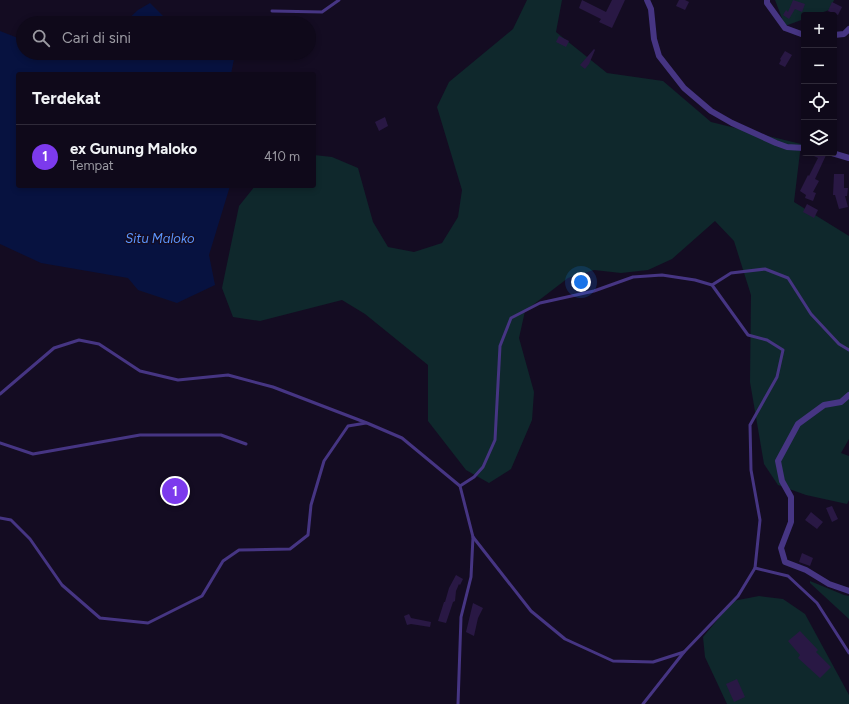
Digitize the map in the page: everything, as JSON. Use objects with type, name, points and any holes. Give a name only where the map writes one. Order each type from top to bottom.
[{"type":"street","points":[[646,0],[651,9],[654,39],[659,56],[684,88],[711,111],[732,123],[776,144],[787,147],[801,148]]},
{"type":"street","points":[[767,0],[767,4],[785,28],[801,34]]},
{"type":"street","points":[[837,35],[844,34],[849,30]]},
{"type":"street","points":[[837,154],[849,158]]},
{"type":"street","points":[[849,395],[841,402],[824,404],[798,424],[778,460],[782,481],[791,497],[791,522],[781,548],[785,562],[806,570],[829,584],[849,591]]},
{"type":"lane","points":[[272,11],[322,12],[339,0]]},
{"type":"lane","points":[[712,285],[731,273],[765,269],[788,278],[811,314],[839,344],[849,350]]},
{"type":"lane","points":[[460,486],[474,477],[483,467],[495,440],[500,346],[511,318],[540,303],[594,291],[633,277],[662,275],[695,280],[712,285],[748,335],[767,340],[783,350],[777,377],[750,426],[751,470],[760,520],[755,568],[738,596],[684,652],[643,704]]},
{"type":"lane","points":[[0,394],[54,348],[79,340],[99,344],[140,371],[178,380],[228,375],[273,387],[402,438],[460,486],[473,537],[471,578],[462,617],[458,704]]},
{"type":"lane","points":[[0,518],[11,520],[30,539],[62,585],[100,618],[148,623],[202,596],[223,560],[239,550],[290,549],[308,535],[312,505],[324,461],[348,426],[367,423]]},
{"type":"lane","points":[[0,444],[33,454],[140,436],[221,435],[246,444]]},
{"type":"lane","points":[[473,537],[531,611],[565,640],[613,661],[653,662],[684,652]]},
{"type":"lane","points":[[755,568],[788,576],[816,603],[849,653]]},
{"type":"green space","points":[[527,0],[562,0],[556,32],[607,73],[663,81],[711,122],[801,144],[794,202],[849,236],[849,439],[841,453],[849,456],[849,500],[847,504],[806,495],[778,485],[764,464],[750,382],[751,295],[734,241],[715,221],[672,259],[648,270],[621,273],[594,270],[568,278],[525,311],[519,338],[534,392],[532,420],[511,469],[489,483],[466,470],[428,421],[428,365],[365,314],[342,300],[260,321],[233,317],[222,288],[239,206],[253,188],[316,188],[316,155],[332,157],[358,168],[373,222],[388,247],[414,252],[442,243],[458,217],[462,190],[437,107],[449,82],[513,29]]},
{"type":"green space","points":[[775,0],[834,0],[829,10],[823,12],[801,12],[801,20],[785,26]]},
{"type":"green space","points":[[810,581],[849,596],[849,619],[810,583]]},
{"type":"green space","points":[[759,596],[783,599],[805,614],[849,695],[849,704],[727,704],[705,657],[703,637],[733,601]]},
{"type":"water","points":[[150,3],[163,16],[132,16]]},
{"type":"water","name":"Situ Maloko","points":[[0,31],[16,37],[16,60],[234,60],[231,72],[16,72],[16,188],[229,188],[209,255],[215,285],[177,303],[138,290],[128,278],[41,263],[0,244]]},
{"type":"building","points":[[582,0],[606,12],[612,0],[625,0],[612,28],[599,22],[601,19],[579,8]]},
{"type":"building","points":[[679,0],[689,2],[685,10],[676,6]]},
{"type":"building","points":[[793,0],[805,4],[802,12],[795,9],[789,19],[783,15],[786,10],[788,12]]},
{"type":"building","points":[[832,2],[842,7],[838,15],[837,12],[828,11]]},
{"type":"building","points":[[559,36],[569,41],[566,47],[556,42]]},
{"type":"building","points":[[594,49],[595,50],[589,64],[585,69],[580,65]]},
{"type":"building","points":[[785,51],[792,55],[785,67],[779,64]]},
{"type":"building","points":[[385,117],[388,126],[379,131],[375,122]]},
{"type":"building","points":[[814,156],[826,156],[815,179],[819,181],[813,192],[816,193],[813,201],[805,198],[806,195],[800,191],[818,158]]},
{"type":"building","points":[[834,174],[844,174],[844,188],[848,188],[847,196],[845,196],[848,207],[839,209],[835,195],[833,195]]},
{"type":"building","points":[[807,204],[818,210],[814,218],[803,212]]},
{"type":"building","points":[[832,506],[838,519],[832,522],[826,508]]},
{"type":"building","points":[[811,512],[823,522],[817,529],[805,520]]},
{"type":"building","points":[[802,553],[813,558],[810,566],[799,562]]},
{"type":"building","points":[[456,575],[463,579],[456,591],[455,601],[453,602],[446,623],[438,621],[449,588]]},
{"type":"building","points":[[473,603],[483,608],[478,618],[474,636],[466,632]]},
{"type":"building","points":[[409,614],[411,618],[431,622],[430,627],[411,624],[407,625],[404,616]]},
{"type":"building","points":[[800,631],[818,650],[816,652],[831,667],[820,678],[798,658],[800,655],[788,641]]},
{"type":"building","points":[[737,679],[745,697],[734,702],[726,684]]},
{"type":"place","name":"ex Gunung Maloko","points":[[175,491]]}]
